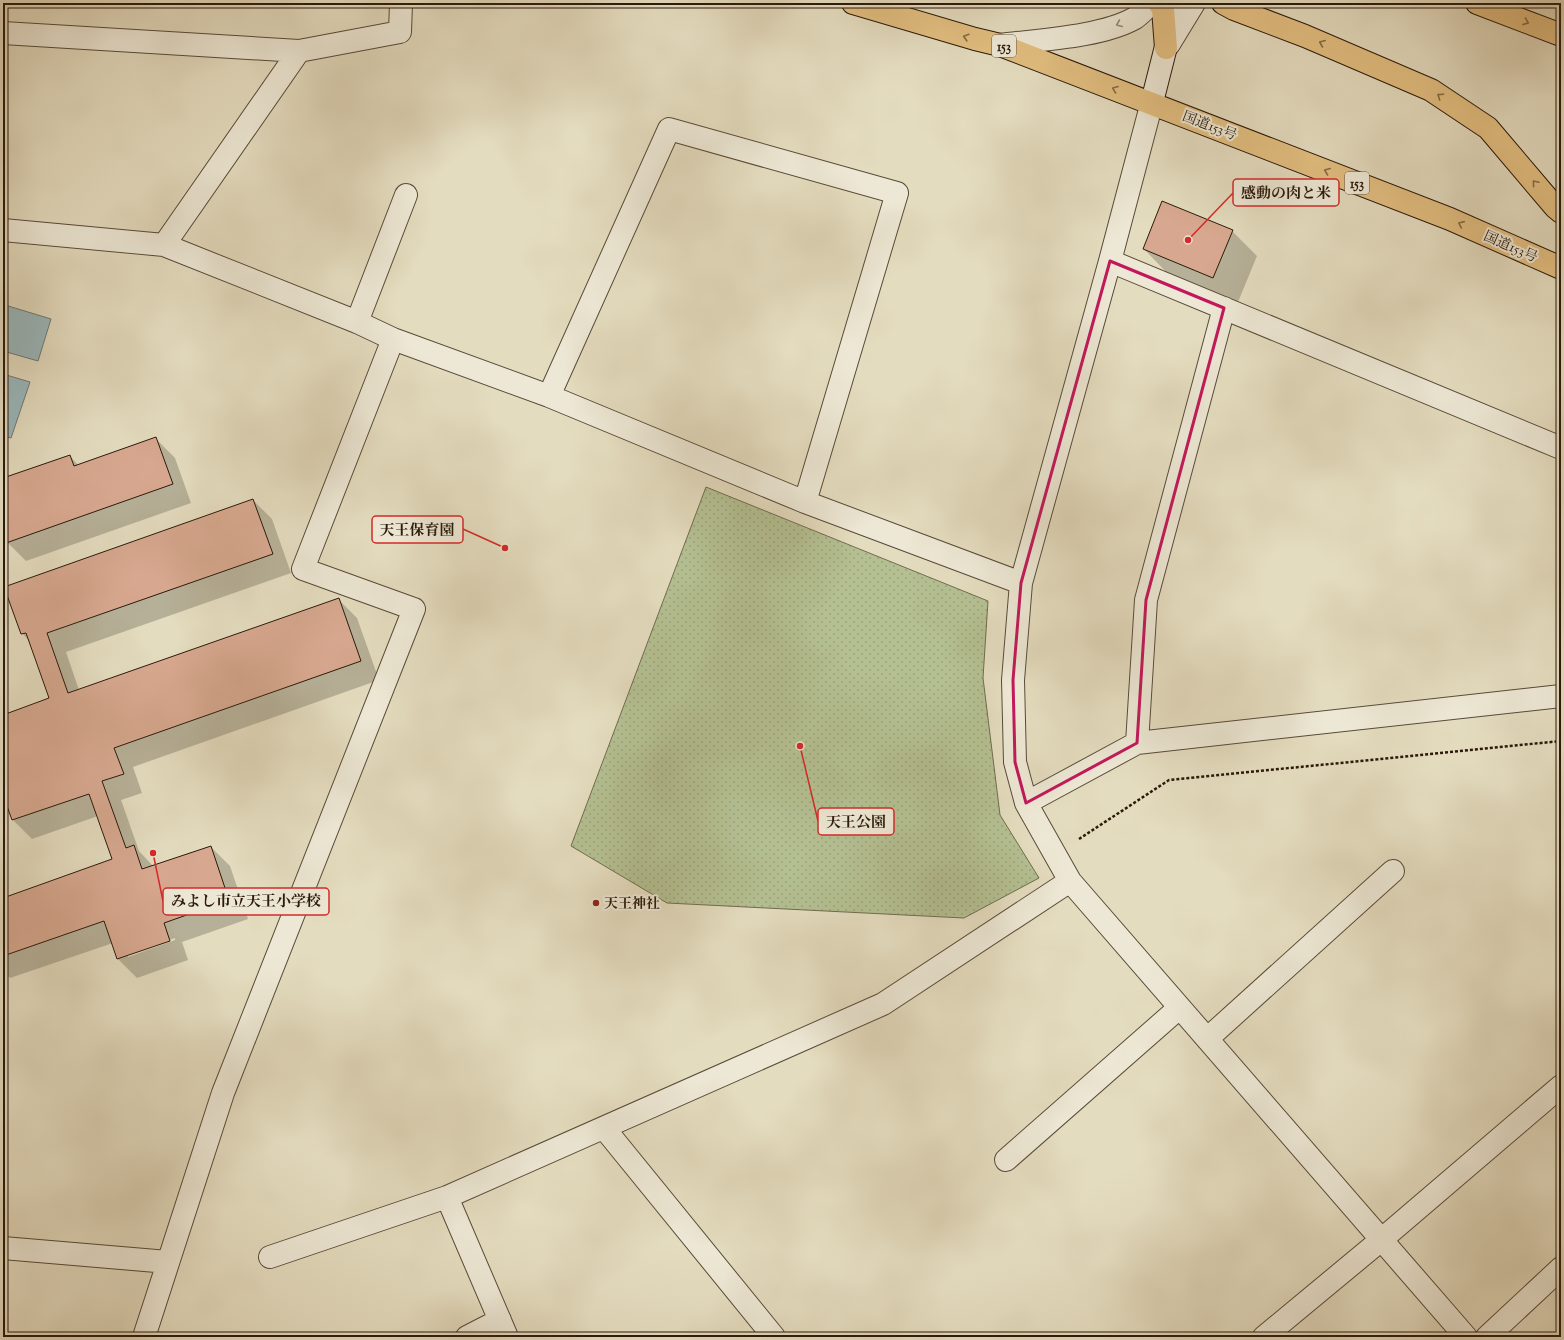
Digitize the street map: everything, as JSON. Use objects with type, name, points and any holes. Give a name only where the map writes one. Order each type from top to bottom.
[{"type":"highway","name":"国道153号","points":[[852,3],[975,40],[1000,44],[1450,219],[1561,268]]},
{"type":"highway","points":[[1159,3],[1163,8],[1166,48]]},
{"type":"highway","points":[[1223,3],[1234,9],[1305,36],[1431,90],[1488,128],[1555,207],[1561,212]]},
{"type":"highway","points":[[1477,3],[1561,35]]},
{"type":"street","points":[[3,33],[299,51],[400,32],[401,3]]},
{"type":"street","points":[[1000,44],[1055,39],[1106,30],[1135,17],[1151,3]]},
{"type":"street","points":[[1178,3],[1110,261],[1021,583],[1013,680],[1015,762],[1026,803],[1070,881],[1380,1240],[1466,1337]]},
{"type":"street","points":[[1166,48],[1194,3]]},
{"type":"street","points":[[164,245],[299,51]]},
{"type":"street","points":[[549,396],[669,130],[897,193],[804,502]]},
{"type":"street","points":[[357,322],[406,195]]},
{"type":"street","points":[[3,230],[164,245],[357,322],[393,339],[549,396],[804,502],[1021,583]]},
{"type":"street","points":[[1110,261],[1561,448]]},
{"type":"street","points":[[1137,743],[1146,600],[1224,308]]},
{"type":"street","points":[[144,1337],[223,1093],[414,609],[303,569],[393,339]]},
{"type":"street","points":[[1026,803],[1137,743],[1561,696]]},
{"type":"street","points":[[1207,1039],[1393,871]]},
{"type":"street","points":[[270,1257],[447,1197],[882,1004],[1070,881]]},
{"type":"street","points":[[1006,1160],[1179,1008]]},
{"type":"street","points":[[1264,1337],[1561,1086]]},
{"type":"street","points":[[604,1128],[774,1337]]},
{"type":"street","points":[[447,1197],[503,1329],[467,1337]]},
{"type":"street","points":[[3,1248],[168,1262]]},
{"type":"street","points":[[1487,1337],[1561,1268]]},
{"type":"path","points":[[1054,854],[1169,780],[1561,741]]},
{"type":"highlighted area","points":[[1110,261],[1224,308],[1146,600],[1137,743],[1026,803],[1015,762],[1013,680],[1021,583]]},
{"type":"green space","points":[[706,487],[988,601],[983,678],[1000,815],[1039,878],[964,918],[667,903],[571,846]]},
{"type":"water","points":[[5,305],[51,319],[38,361],[3,351],[3,312]]},
{"type":"water","points":[[3,374],[30,382],[11,438],[3,436]]},
{"type":"building","points":[[1162,201],[1233,230],[1213,278],[1143,249]]},
{"type":"building","points":[[156,437],[173,484],[6,543],[3,533],[3,478],[70,455],[74,466]]},
{"type":"building","points":[[253,499],[273,554],[47,633],[68,693],[339,598],[361,661],[114,748],[124,774],[102,781],[126,848],[134,845],[142,869],[211,846],[229,900],[164,923],[170,941],[117,959],[104,921],[3,956],[3,898],[112,859],[89,794],[12,820],[3,795],[3,715],[49,698],[26,633],[21,634],[4,587]]},
{"type":"place","name":"感動の肉と米","points":[[1188,240]]},
{"type":"place","name":"天王保育園","points":[[505,548]]},
{"type":"place","name":"天王公園","points":[[800,746]]},
{"type":"place","name":"みよし市立天王小学校","points":[[153,853]]},
{"type":"place","name":"天王神社","points":[[596,903]]}]
